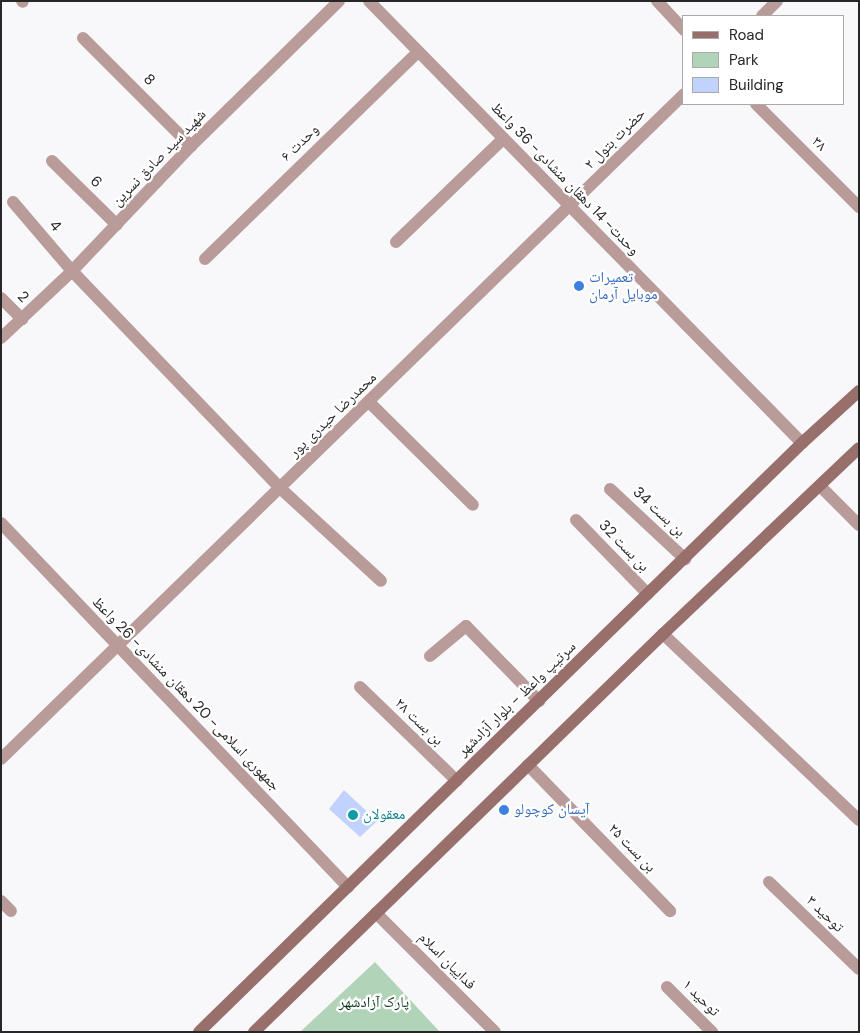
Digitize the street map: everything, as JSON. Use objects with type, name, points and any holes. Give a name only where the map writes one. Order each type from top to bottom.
[{"type":"main road","name":"سرتیپ واعظ - بلوار آزادشهر","points":[[200,1032],[802,443],[859,391]]},
{"type":"main road","points":[[254,1032],[663,634],[859,448]]},
{"type":"street","name":"شهید سید صادق نسرین","points":[[1,338],[72,271],[192,146],[339,1]]},
{"type":"street","name":"وحدت- 14 دهقان منشادی- 36 واعظ","points":[[369,1],[802,443]]},
{"type":"street","points":[[657,1],[682,28]]},
{"type":"street","points":[[763,15],[777,1]]},
{"type":"street","name":"8","points":[[83,38],[192,146]]},
{"type":"street","name":"وحدت ۶","points":[[205,258],[418,52]]},
{"type":"street","name":"حضرت بتول ۲","points":[[570,207],[682,96]]},
{"type":"street","name":"۳۸","points":[[757,105],[859,207]]},
{"type":"street","points":[[396,242],[503,139]]},
{"type":"street","name":"6","points":[[52,161],[117,225]]},
{"type":"street","name":"4","points":[[13,202],[72,271],[280,488],[381,581]]},
{"type":"street","name":"محمدرضا حیدری پور","points":[[1,759],[570,207]]},
{"type":"street","name":"2","points":[[1,298],[22,319]]},
{"type":"street","points":[[369,402],[474,505]]},
{"type":"street","points":[[820,486],[859,525]]},
{"type":"street","name":"بن بست 34","points":[[610,489],[685,559]]},
{"type":"street","name":"بن بست 32","points":[[576,520],[648,594]]},
{"type":"street","name":"جمهوری اسلامی- 20 دهقان منشادی- 26 واعظ","points":[[1,523],[348,887]]},
{"type":"street","points":[[430,656],[466,626],[538,701]]},
{"type":"street","points":[[663,634],[859,820]]},
{"type":"street","name":"بن بست ۲۸","points":[[360,687],[456,781]]},
{"type":"street","name":"بن بست ۲۵","points":[[528,765],[670,911]]},
{"type":"street","name":"توحید ۳","points":[[769,882],[859,969]]},
{"type":"street","points":[[1,901],[11,911]]},
{"type":"street","name":"فداییان اسلام","points":[[376,913],[495,1032]]},
{"type":"street","name":"توحید ۱","points":[[667,987],[712,1032]]},
{"type":"green space","name":"پارک آزادشهر","points":[[375,962],[440,1032],[300,1032]]},
{"type":"building","name":"معقولان","points":[[344,790],[377,821],[360,837],[329,809]]},
{"type":"place","name":"تعمیرات موبایل آرمان","points":[[579,286]]},
{"type":"place","name":"آیسان کوچولو","points":[[504,810]]},
{"type":"place","name":"معقولان","points":[[353,815]]}]
